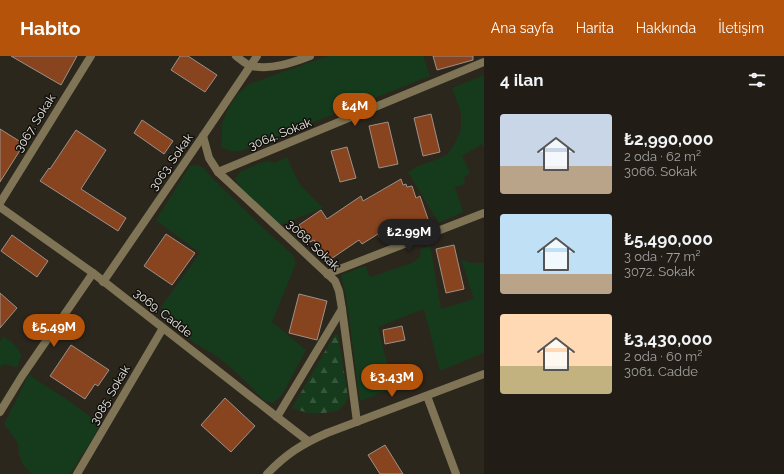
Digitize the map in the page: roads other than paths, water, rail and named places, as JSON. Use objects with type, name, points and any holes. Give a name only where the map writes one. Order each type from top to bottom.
[{"type":"street","name":"3067. Sokak","points":[[0,203],[91,56]]},
{"type":"street","points":[[236,56],[250,66],[266,67],[282,65],[310,56]]},
{"type":"street","name":"3063. Sokak","points":[[103,282],[257,56]]},
{"type":"street","name":"3064. Sokak","points":[[218,172],[484,62]]},
{"type":"street","name":"3068. Sokak","points":[[203,136],[209,158],[218,172],[327,274],[337,286],[342,309],[357,422]]},
{"type":"street","name":"3069. Cadde","points":[[0,207],[93,274],[308,441]]},
{"type":"street","points":[[327,274],[484,213]]},
{"type":"street","points":[[0,412],[22,376],[93,274]]},
{"type":"street","points":[[278,417],[342,309]]},
{"type":"street","name":"3085. Sokak","points":[[77,474],[163,328]]},
{"type":"street","points":[[267,474],[278,462],[308,441],[484,374]]},
{"type":"street","points":[[427,396],[456,474]]}]
